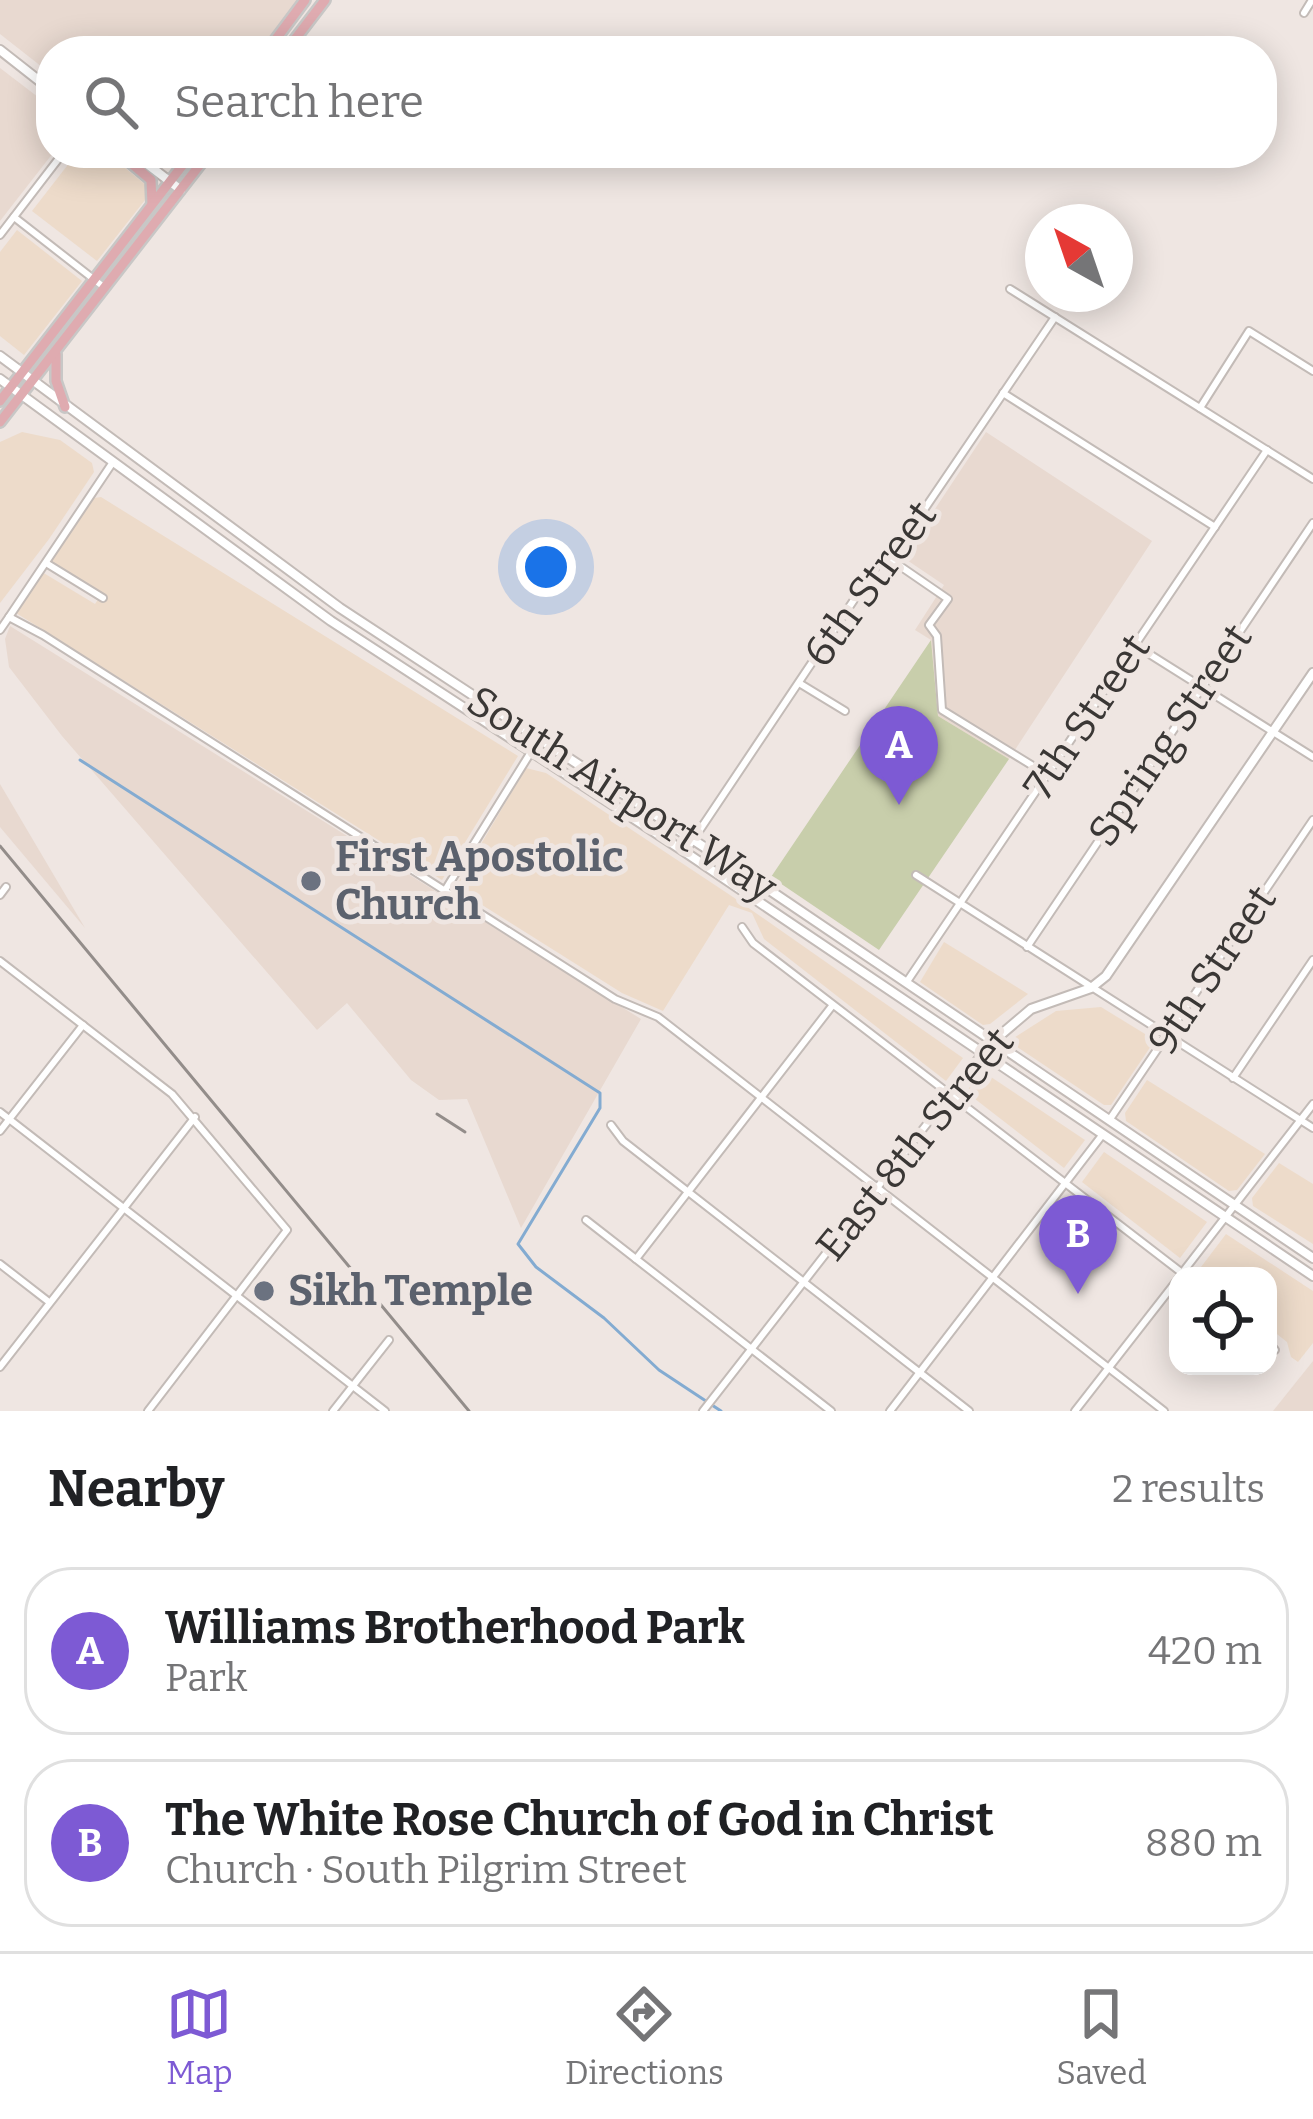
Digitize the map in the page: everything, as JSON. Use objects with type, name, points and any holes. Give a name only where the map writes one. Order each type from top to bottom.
[{"type":"main road","points":[[297,36],[325,0]]},
{"type":"main road","points":[[276,36],[303,3]]},
{"type":"main road","points":[[1,52],[36,79]]},
{"type":"main road","points":[[137,168],[151,180],[151,207]]},
{"type":"main road","points":[[152,168],[181,190]]},
{"type":"main road","points":[[0,400],[181,168]]},
{"type":"main road","points":[[0,422],[197,168]]},
{"type":"main road","points":[[56,350],[56,382],[65,407]]},
{"type":"main road","name":"South Airport Way","points":[[0,356],[340,608],[1313,1258]]},
{"type":"main road","name":"South Airport Way","points":[[0,379],[331,621],[685,852],[1313,1276]]},
{"type":"main road","points":[[112,442],[112,462]]},
{"type":"main road","points":[[1091,988],[1111,970],[1313,673]]},
{"type":"main road","name":"East 8th Street","points":[[983,1052],[1031,1009],[1091,988]]},
{"type":"street","points":[[1304,13],[1312,0]]},
{"type":"street","points":[[0,235],[52,168]]},
{"type":"street","points":[[14,217],[105,288]]},
{"type":"street","points":[[1010,289],[1313,479]]},
{"type":"street","name":"6th Street","points":[[685,852],[884,555],[915,524],[1055,317]]},
{"type":"street","points":[[1200,408],[1249,331],[1313,370]]},
{"type":"street","points":[[1003,393],[1215,526]]},
{"type":"street","name":"7th Street","points":[[906,983],[1267,450]]},
{"type":"street","points":[[0,630],[112,462]]},
{"type":"street","name":"Spring Street","points":[[1027,947],[1313,523]]},
{"type":"street","points":[[884,555],[947,599],[929,625],[937,636],[942,710],[1047,775]]},
{"type":"street","points":[[46,562],[103,598]]},
{"type":"street","points":[[9,617],[615,999],[658,1017],[1164,1411]]},
{"type":"street","points":[[1135,645],[1313,757]]},
{"type":"street","points":[[799,682],[845,712]]},
{"type":"street","points":[[444,892],[532,751]]},
{"type":"street","name":"9th Street","points":[[1110,1119],[1313,820]]},
{"type":"street","points":[[916,875],[1313,1128]]},
{"type":"street","points":[[742,927],[753,943],[1171,1267]]},
{"type":"street","points":[[1233,1078],[1313,960]]},
{"type":"street","points":[[0,961],[172,1094],[287,1232],[148,1411]]},
{"type":"street","points":[[636,1259],[833,1006]]},
{"type":"street","points":[[0,1131],[83,1025]]},
{"type":"street","name":"East 8th Street","points":[[703,1411],[983,1052]]},
{"type":"street","points":[[1188,1267],[1313,1104]]},
{"type":"street","points":[[0,1112],[385,1411]]},
{"type":"street","points":[[0,1367],[195,1118]]},
{"type":"street","points":[[611,1125],[623,1141],[969,1411]]},
{"type":"street","points":[[890,1411],[1103,1135]]},
{"type":"street","points":[[586,1220],[831,1411]]},
{"type":"street","points":[[0,1264],[50,1303]]},
{"type":"street","points":[[1075,1411],[1169,1292]]},
{"type":"street","points":[[334,1411],[388,1340]]},
{"type":"shaded area","points":[[0,0],[301,0],[273,36],[36,36],[36,62],[0,34]]},
{"type":"shaded area","points":[[0,68],[36,96],[36,168],[41,168],[0,221]]},
{"type":"shaded area","points":[[65,168],[125,168],[147,186],[145,200],[97,261],[32,211]]},
{"type":"shaded area","points":[[17,230],[82,281],[24,355],[0,336],[0,252]]},
{"type":"shaded area","points":[[22,432],[60,440],[92,463],[94,472],[0,603],[0,442]]},
{"type":"shaded area","points":[[986,432],[1152,541],[1009,759],[938,716],[931,640],[915,630],[944,585],[895,552],[923,527]]},
{"type":"shaded area","points":[[101,497],[518,756],[442,880],[16,613],[42,572],[95,604],[99,598],[48,565],[94,498]]},
{"type":"shaded area","points":[[10,626],[641,1019],[521,1228],[467,1099],[439,1100],[411,1080],[347,1003],[317,1030],[62,736],[9,667],[5,639]]},
{"type":"shaded area","points":[[526,768],[546,773],[733,897],[963,1058],[946,1081],[764,939],[752,913],[729,905],[663,1011],[622,993],[455,888]]},
{"type":"shaded area","points":[[0,784],[85,928],[0,827]]},
{"type":"shaded area","points":[[944,942],[1028,994],[983,1025],[920,982]]},
{"type":"shaded area","points":[[1101,1007],[1150,1037],[1151,1046],[1111,1105],[1104,1105],[1014,1045],[1012,1039],[1056,1011]]},
{"type":"shaded area","points":[[982,1071],[1085,1140],[1064,1168],[966,1092]]},
{"type":"shaded area","points":[[1147,1080],[1265,1154],[1237,1190],[1229,1191],[1126,1121],[1125,1113]]},
{"type":"shaded area","points":[[1104,1152],[1207,1222],[1180,1258],[1082,1182]]},
{"type":"shaded area","points":[[1279,1163],[1313,1184],[1313,1244],[1253,1206],[1252,1198]]},
{"type":"shaded area","points":[[1226,1234],[1276,1267],[1201,1267]]},
{"type":"shaded area","points":[[1277,1267],[1313,1291],[1313,1343],[1298,1362],[1291,1357],[1287,1342],[1277,1334]]},
{"type":"shaded area","points":[[1313,1361],[1313,1411],[1273,1411]]},
{"type":"green space","points":[[931,640],[938,716],[1009,759],[879,950],[771,877]]},
{"type":"waterway","points":[[80,760],[600,1093],[600,1108],[518,1244],[536,1267],[604,1318],[659,1370],[721,1411]]},
{"type":"railway","points":[[0,846],[469,1411]]},
{"type":"railway","points":[[437,1114],[465,1132]]},
{"type":"place","name":"Williams Brotherhood Park","points":[[899,805]]},
{"type":"place","name":"First Apostolic Church","points":[[311,881]]},
{"type":"place","name":"Sikh Temple","points":[[264,1291]]},
{"type":"place","name":"The White Rose Church of God in Christ","points":[[1078,1294]]}]
